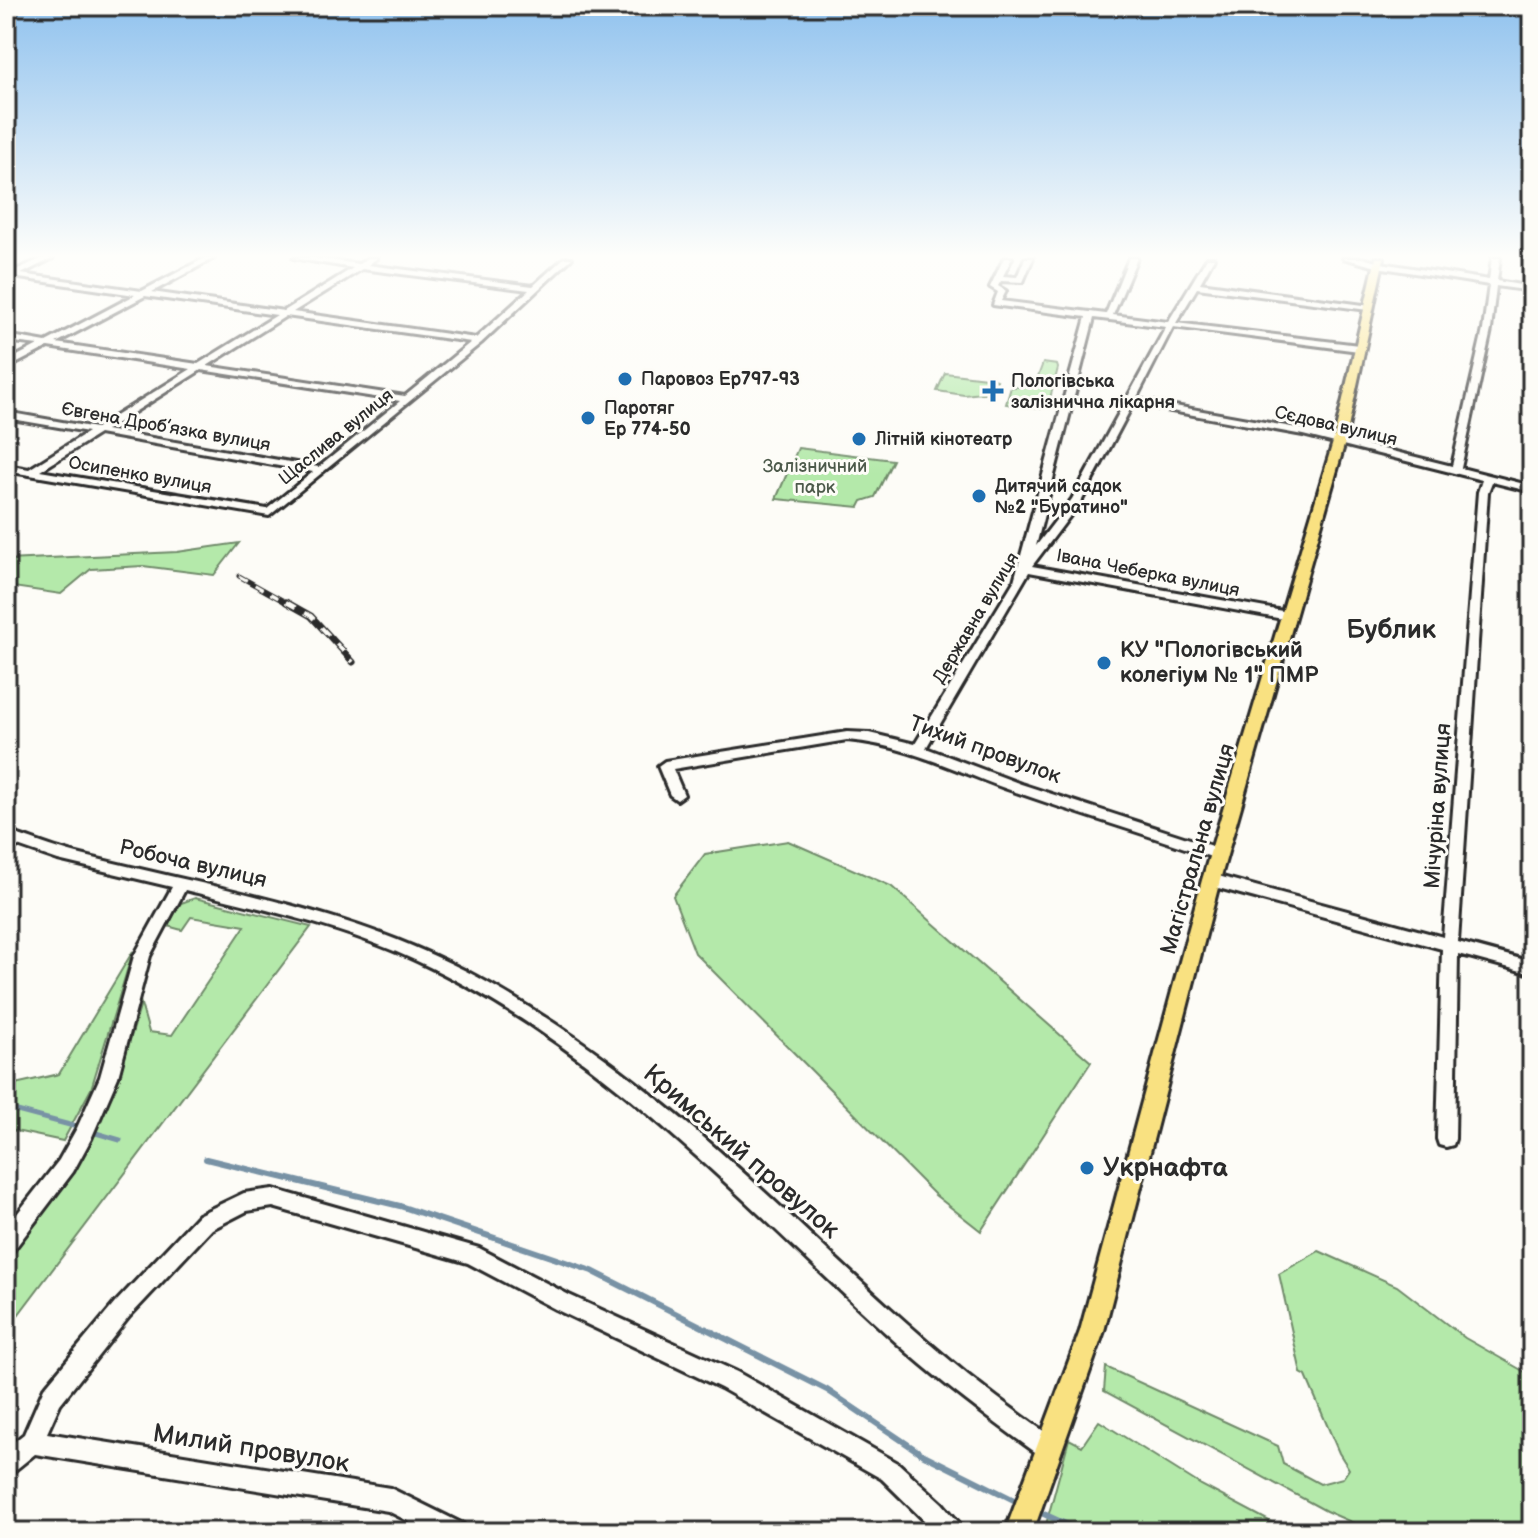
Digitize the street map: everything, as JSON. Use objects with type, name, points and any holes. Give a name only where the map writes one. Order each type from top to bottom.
[{"type":"main road","name":"Магістральна вулиця","points":[[1019,1532],[1092,1331],[1211,880],[1339,442],[1363,330]]},
{"type":"street","points":[[6,366],[75,330]]},
{"type":"street","points":[[30,473],[259,330]]},
{"type":"street","points":[[401,330],[478,341]]},
{"type":"street","name":"Щаслива вулиця","points":[[269,513],[491,330]]},
{"type":"street","name":"Івана Чеберка вулиця","points":[[1087,330],[1025,568],[1288,616]]},
{"type":"street","name":"Державна вулиця","points":[[919,748],[1025,568],[1074,505],[1168,330]]},
{"type":"street","points":[[1216,330],[1359,348]]},
{"type":"street","points":[[1456,470],[1487,330]]},
{"type":"street","points":[[6,338],[407,399]]},
{"type":"street","name":"Сєдова вулиця","points":[[1132,401],[1303,432],[1532,489]]},
{"type":"street","name":"Євгена Дроб’язка вулиця","points":[[6,415],[321,470]]},
{"type":"street","name":"Осипенко вулиця","points":[[6,468],[269,513]]},
{"type":"street","name":"Мічуріна вулиця","points":[[1446,1139],[1450,946],[1483,492],[1488,478]]},
{"type":"street","name":"Тихий провулок","points":[[677,795],[665,766],[847,736],[889,739],[1016,787],[1219,854]]},
{"type":"street","name":"Робоча вулиця","points":[[6,836],[71,858],[370,933]]},
{"type":"street","points":[[1211,880],[1532,968]]},
{"type":"street","points":[[6,1244],[66,1166],[84,1133],[109,1077],[142,956],[181,884]]},
{"type":"street","name":"Кримський провулок","points":[[370,933],[463,977],[583,1053],[632,1089],[711,1155],[967,1390],[1050,1449]]},
{"type":"street","points":[[6,1463],[32,1442],[52,1396],[122,1310],[205,1222],[244,1202],[273,1198],[472,1255],[562,1302],[729,1380],[890,1471],[952,1532]]},
{"type":"street","name":"Милий провулок","points":[[32,1442],[390,1500],[423,1524],[455,1532]]},
{"type":"green space","points":[[1043,363],[1057,365],[1058,368],[1048,406],[1040,409],[1006,404],[1011,387],[1034,387]]},
{"type":"green space","points":[[945,373],[997,380],[991,392],[964,395],[937,391]]},
{"type":"green space","name":"Залізничний парк","points":[[798,448],[893,460],[875,497],[862,501],[859,507],[776,499]]},
{"type":"green space","points":[[239,543],[214,575],[143,566],[91,569],[61,594],[6,586],[7,560],[177,552]]},
{"type":"green space","points":[[788,841],[891,886],[1091,1062],[981,1231],[935,1195],[695,953],[673,896],[705,854]]},
{"type":"green space","points":[[195,898],[311,927],[6,1331],[6,1255],[76,1162],[95,1130],[121,1070],[141,1004],[149,1032],[172,1035],[245,926],[191,917],[182,930],[167,926],[181,903]]},
{"type":"green space","points":[[133,951],[91,1089],[63,1141],[6,1129],[6,1086],[59,1074]]},
{"type":"green space","points":[[1319,1251],[1397,1286],[1465,1338],[1532,1376],[1532,1532],[1374,1532],[1326,1511],[1104,1391],[1106,1367],[1278,1446],[1283,1464],[1320,1484],[1343,1478],[1349,1469],[1306,1376],[1301,1373],[1279,1274]]},
{"type":"green space","points":[[1099,1421],[1201,1485],[1290,1532],[1044,1532],[1069,1439],[1082,1446]]},
{"type":"waterway","points":[[6,1108],[81,1128]]},
{"type":"waterway","points":[[89,1131],[120,1140]]},
{"type":"waterway","points":[[206,1159],[400,1206],[592,1271],[827,1390],[922,1454],[1020,1503]]},
{"type":"waterway","points":[[1035,1510],[1083,1532]]},
{"type":"railway","points":[[239,576],[289,604]]},
{"type":"railway","points":[[286,602],[311,616],[353,662]]},
{"type":"place","name":"Паровоз Ер797-93","points":[[625,379]]},
{"type":"place","name":"Пологівська залізнична лікарня","points":[[993,391]]},
{"type":"place","name":"Паротяг Ер 774-50","points":[[588,418]]},
{"type":"place","name":"Літній кінотеатр","points":[[859,439]]},
{"type":"place","name":"Дитячий садок №2 \"Буратино\"","points":[[979,496]]},
{"type":"place","name":"КУ \"Пологівський колегіум № 1\" ПМР","points":[[1104,663]]},
{"type":"place","name":"Укрнафта","points":[[1087,1168]]},
{"type":"district","name":"Бублик","points":[[1391,630]]}]
